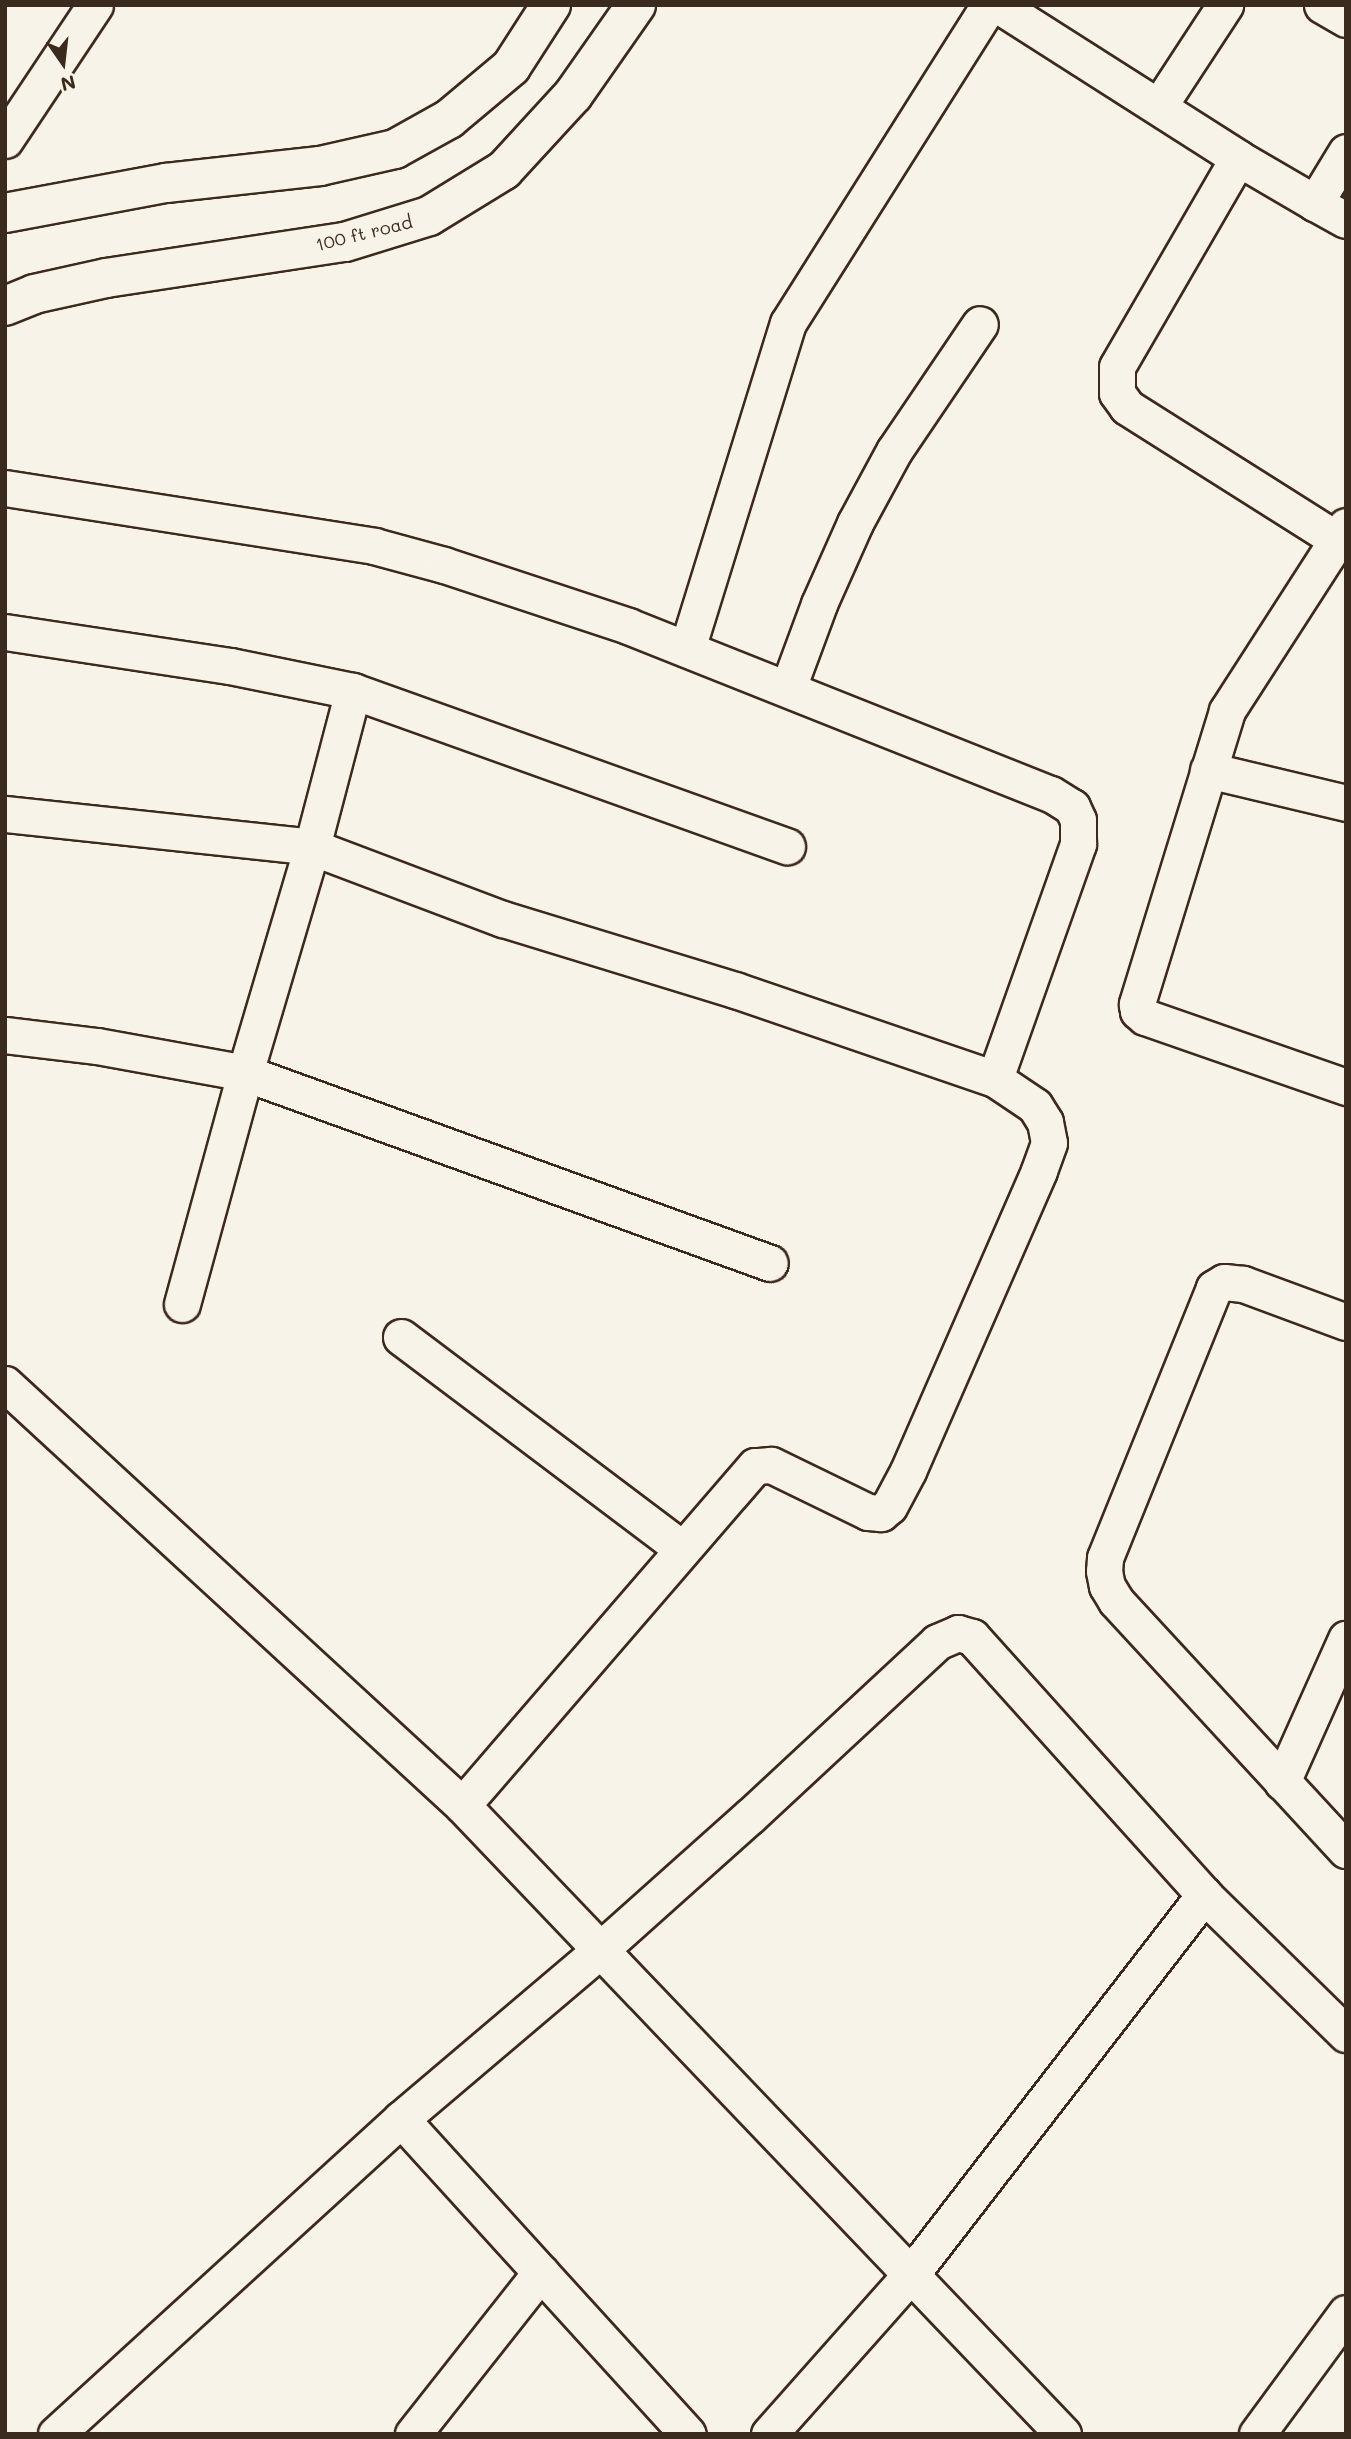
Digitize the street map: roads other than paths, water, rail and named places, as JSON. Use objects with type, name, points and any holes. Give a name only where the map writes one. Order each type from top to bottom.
[{"type":"main road","points":[[5,213],[166,183],[320,166],[395,149],[449,118],[511,67],[551,5]]},
{"type":"main road","name":"100 ft road","points":[[5,306],[34,294],[106,278],[345,242],[429,216],[504,170],[573,95],[636,5]]},
{"type":"street","points":[[5,139],[95,5]]},
{"type":"street","points":[[687,649],[788,323],[989,5]]},
{"type":"street","points":[[998,5],[1238,158],[1346,220]]},
{"type":"street","points":[[1159,106],[1225,5]]},
{"type":"street","points":[[1322,5],[1346,19]]},
{"type":"street","points":[[1315,203],[1346,152]]},
{"type":"street","points":[[1238,158],[1117,367],[1117,393],[1127,407],[1341,533],[1227,711],[1138,995],[1138,1011],[1145,1017],[1346,1087]]},
{"type":"street","points":[[788,688],[819,604],[855,523],[894,451],[980,324]]},
{"type":"street","points":[[5,488],[374,546],[457,569],[628,626],[1051,794],[1072,807],[1078,820],[1078,844],[995,1079]]},
{"type":"street","points":[[5,632],[230,666],[353,691],[787,846]]},
{"type":"street","points":[[182,1304],[245,1073],[312,847],[353,691]]},
{"type":"street","points":[[1208,771],[1346,803]]},
{"type":"street","points":[[5,814],[312,847],[503,919],[735,990],[995,1079],[1035,1106],[1045,1122],[1049,1143],[908,1471],[889,1506],[881,1513],[868,1512],[763,1464],[750,1471],[462,1805]]},
{"type":"street","points":[[5,1035],[97,1046],[245,1073],[770,1263]]},
{"type":"street","points":[[1345,1848],[1116,1601],[1107,1586],[1105,1558],[1214,1288],[1224,1282],[1243,1284],[1346,1322]]},
{"type":"street","points":[[401,1336],[682,1549]]},
{"type":"street","points":[[5,1384],[462,1805],[1063,2434]]},
{"type":"street","points":[[56,2434],[401,2119],[600,1950],[937,1642],[958,1633],[972,1637],[1204,1895],[1346,2035]]},
{"type":"street","points":[[1282,1782],[1346,1639]]},
{"type":"street","points":[[769,2434],[912,2273],[1204,1895]]},
{"type":"street","points":[[401,2119],[688,2434]]},
{"type":"street","points":[[413,2434],[541,2273]]},
{"type":"street","points":[[1256,2434],[1346,2313]]}]
